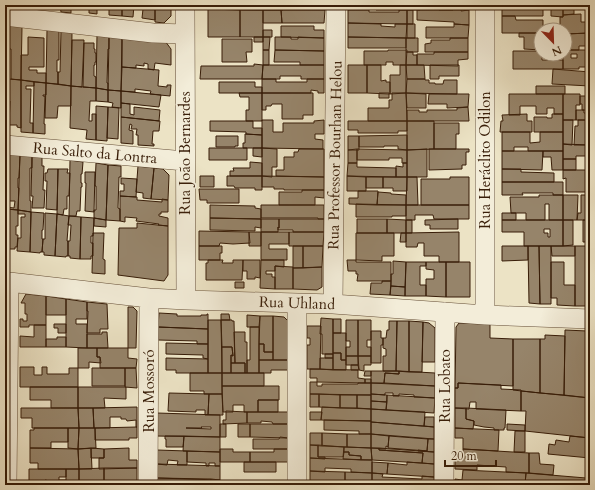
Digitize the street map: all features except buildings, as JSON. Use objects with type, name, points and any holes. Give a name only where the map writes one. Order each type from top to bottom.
[{"type":"street","name":"Rua João Bernardes","points":[[186,5],[186,300]]},
{"type":"street","name":"Rua Professor Bourhan Helou","points":[[333,304],[336,5]]},
{"type":"street","name":"Rua Heráclito Odilon","points":[[485,5],[486,315]]},
{"type":"street","points":[[5,16],[153,33],[185,34]]},
{"type":"street","name":"Rua Salto da Lontra","points":[[5,145],[185,161]]},
{"type":"street","points":[[7,281],[7,485]]},
{"type":"street","name":"Rua Uhland","points":[[7,281],[149,298],[333,304],[486,315],[590,319]]},
{"type":"street","name":"Rua Mossoró","points":[[148,485],[149,298]]},
{"type":"street","points":[[297,303],[298,485]]},
{"type":"street","name":"Rua Lobato","points":[[444,485],[445,312]]}]
